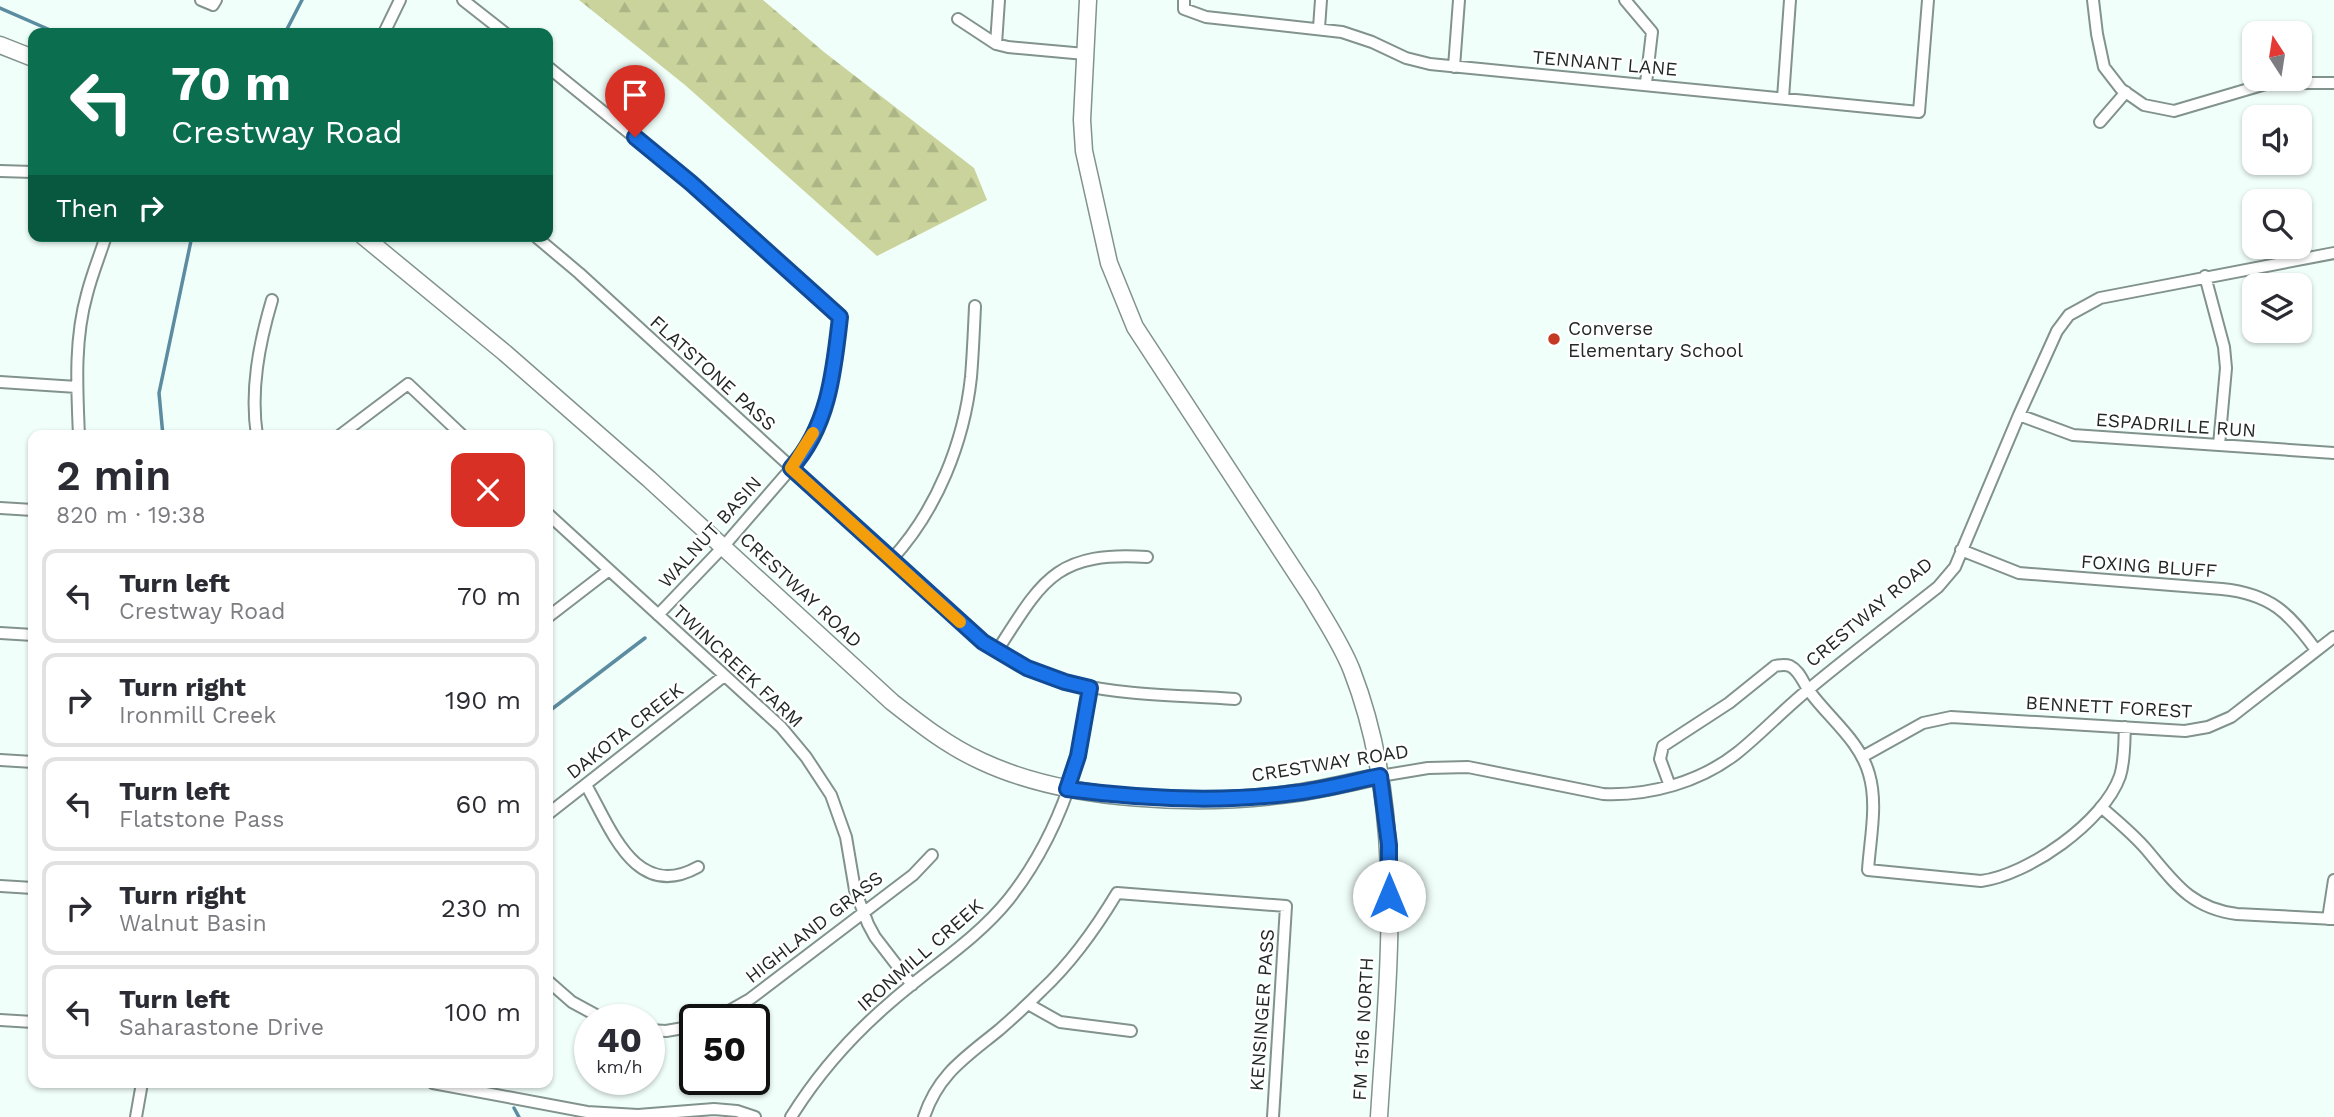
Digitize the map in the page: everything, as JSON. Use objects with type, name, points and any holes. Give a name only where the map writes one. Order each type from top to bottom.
[{"type":"street","points":[[201,0],[214,3]]},
{"type":"street","points":[[386,28],[400,0]]},
{"type":"street","points":[[463,0],[499,28]]},
{"type":"street","points":[[996,44],[999,0]]},
{"type":"street","name":"FM 1516 NORTH","points":[[1088,0],[1082,120],[1084,151],[1109,263],[1120,293],[1143,339],[1333,633],[1351,668],[1359,692],[1380,776],[1386,816],[1389,872],[1388,978],[1379,1117]]},
{"type":"street","points":[[1319,28],[1321,0]]},
{"type":"street","points":[[1454,67],[1459,0]]},
{"type":"street","points":[[1625,0],[1652,32],[1646,83]]},
{"type":"street","points":[[1783,98],[1790,0]]},
{"type":"street","name":"TENNANT LANE","points":[[1184,5],[1206,17],[1319,28],[1358,37],[1406,58],[1454,67],[1646,83],[1919,112],[1928,0]]},
{"type":"street","points":[[2093,0],[2104,66],[2126,92],[2144,105],[2174,111],[2269,83],[2334,83]]},
{"type":"street","points":[[958,19],[996,44],[1026,50],[1085,54]]},
{"type":"street","points":[[0,45],[28,56]]},
{"type":"street","name":"WALNUT BASIN","points":[[553,71],[657,154],[840,317],[832,381],[825,407],[808,444],[791,468],[723,547],[658,615]]},
{"type":"street","points":[[2100,122],[2126,92]]},
{"type":"street","points":[[0,171],[28,172]]},
{"type":"street","points":[[79,430],[79,334],[86,295],[104,242]]},
{"type":"street","name":"CRESTWAY ROAD","points":[[370,242],[505,353],[892,702],[927,730],[981,761],[1016,776],[1067,789],[1127,796],[1227,799],[1296,793],[1380,776],[1450,766],[1483,769],[1603,794],[1623,795],[1670,786],[1710,770],[1725,761],[1808,690],[1938,587],[1955,566],[2057,331],[2070,315],[2100,298],[2334,253]]},
{"type":"street","name":"FLATSTONE PASS","points":[[543,242],[967,628],[997,651],[1053,679],[1090,688],[1235,699]]},
{"type":"street","points":[[2205,276],[2224,347],[2226,368],[2220,445]]},
{"type":"street","points":[[257,430],[257,363],[262,332],[272,300]]},
{"type":"street","points":[[892,559],[927,511],[955,448],[971,377],[975,306]]},
{"type":"street","points":[[0,382],[77,387]]},
{"type":"street","points":[[347,430],[408,384],[457,430]]},
{"type":"street","name":"ESPADRILLE RUN","points":[[2019,415],[2073,435],[2334,453]]},
{"type":"street","points":[[0,508],[28,510]]},
{"type":"street","name":"TWINCREEK FARM","points":[[553,519],[781,727],[822,780],[846,837],[855,890],[863,913],[874,937],[912,985]]},
{"type":"street","name":"FOXING BLUFF","points":[[1961,550],[2019,573],[2250,593],[2270,602],[2288,615],[2316,650]]},
{"type":"street","points":[[997,651],[1033,595],[1055,574],[1093,558],[1114,555],[1147,557]]},
{"type":"street","points":[[553,613],[609,570]]},
{"type":"street","points":[[0,633],[28,635]]},
{"type":"street","name":"BENNETT FOREST","points":[[1862,757],[1923,723],[1951,717],[2185,731],[2219,723],[2231,717],[2334,637]]},
{"type":"street","points":[[1670,786],[1660,759],[1663,746],[1729,703],[1775,666],[1782,664],[1800,674],[1808,690],[1853,743],[1869,772],[1873,797],[1868,870],[1981,881],[2021,870],[2042,858],[2084,825],[2101,807],[2120,775],[2125,727]]},
{"type":"street","name":"DAKOTA CREEK","points":[[553,810],[724,676]]},
{"type":"street","name":"IRONMILL CREEK","points":[[791,1117],[807,1092],[848,1042],[912,985],[966,943],[1008,900],[1050,834],[1078,756],[1090,688]]},
{"type":"street","points":[[0,760],[28,762]]},
{"type":"street","points":[[586,785],[636,865],[645,871],[665,877],[686,874],[698,867]]},
{"type":"street","points":[[2101,807],[2136,838],[2180,890],[2197,903],[2225,913],[2331,919],[2334,880]]},
{"type":"street","name":"HIGHLAND GRASS","points":[[741,1004],[913,874],[932,855]]},
{"type":"street","points":[[0,886],[28,888]]},
{"type":"street","name":"KENSINGER PASS","points":[[1028,1004],[1087,939],[1117,893],[1286,906],[1273,1117]]},
{"type":"street","points":[[553,985],[576,1004]]},
{"type":"street","points":[[924,1117],[935,1093],[961,1059],[1028,1004],[1060,1022],[1130,1031]]},
{"type":"street","points":[[0,1020],[28,1022]]},
{"type":"street","points":[[136,1117],[141,1088]]},
{"type":"street","points":[[461,1088],[596,1112],[638,1115],[714,1109],[737,1111],[755,1117]]},
{"type":"green space","points":[[579,0],[763,0],[824,52],[974,168],[987,200],[877,256],[685,85]]},
{"type":"waterway","points":[[288,28],[302,0]]},
{"type":"waterway","points":[[0,8],[46,28]]},
{"type":"waterway","points":[[162,430],[159,393],[191,242]]},
{"type":"waterway","points":[[553,708],[645,638]]},
{"type":"waterway","points":[[514,1108],[519,1117]]},
{"type":"slow traffic","points":[[813,433],[791,468],[960,622]]},
{"type":"place","name":"Converse Elementary School","points":[[1554,339]]},
{"type":"route","points":[[635,137],[691,183],[840,317],[832,381],[825,407],[808,444],[791,468],[983,642],[1027,668],[1053,679],[1090,688],[1074,774],[1067,789],[1127,796],[1227,799],[1296,793],[1380,776],[1389,845],[1389,896]]}]
